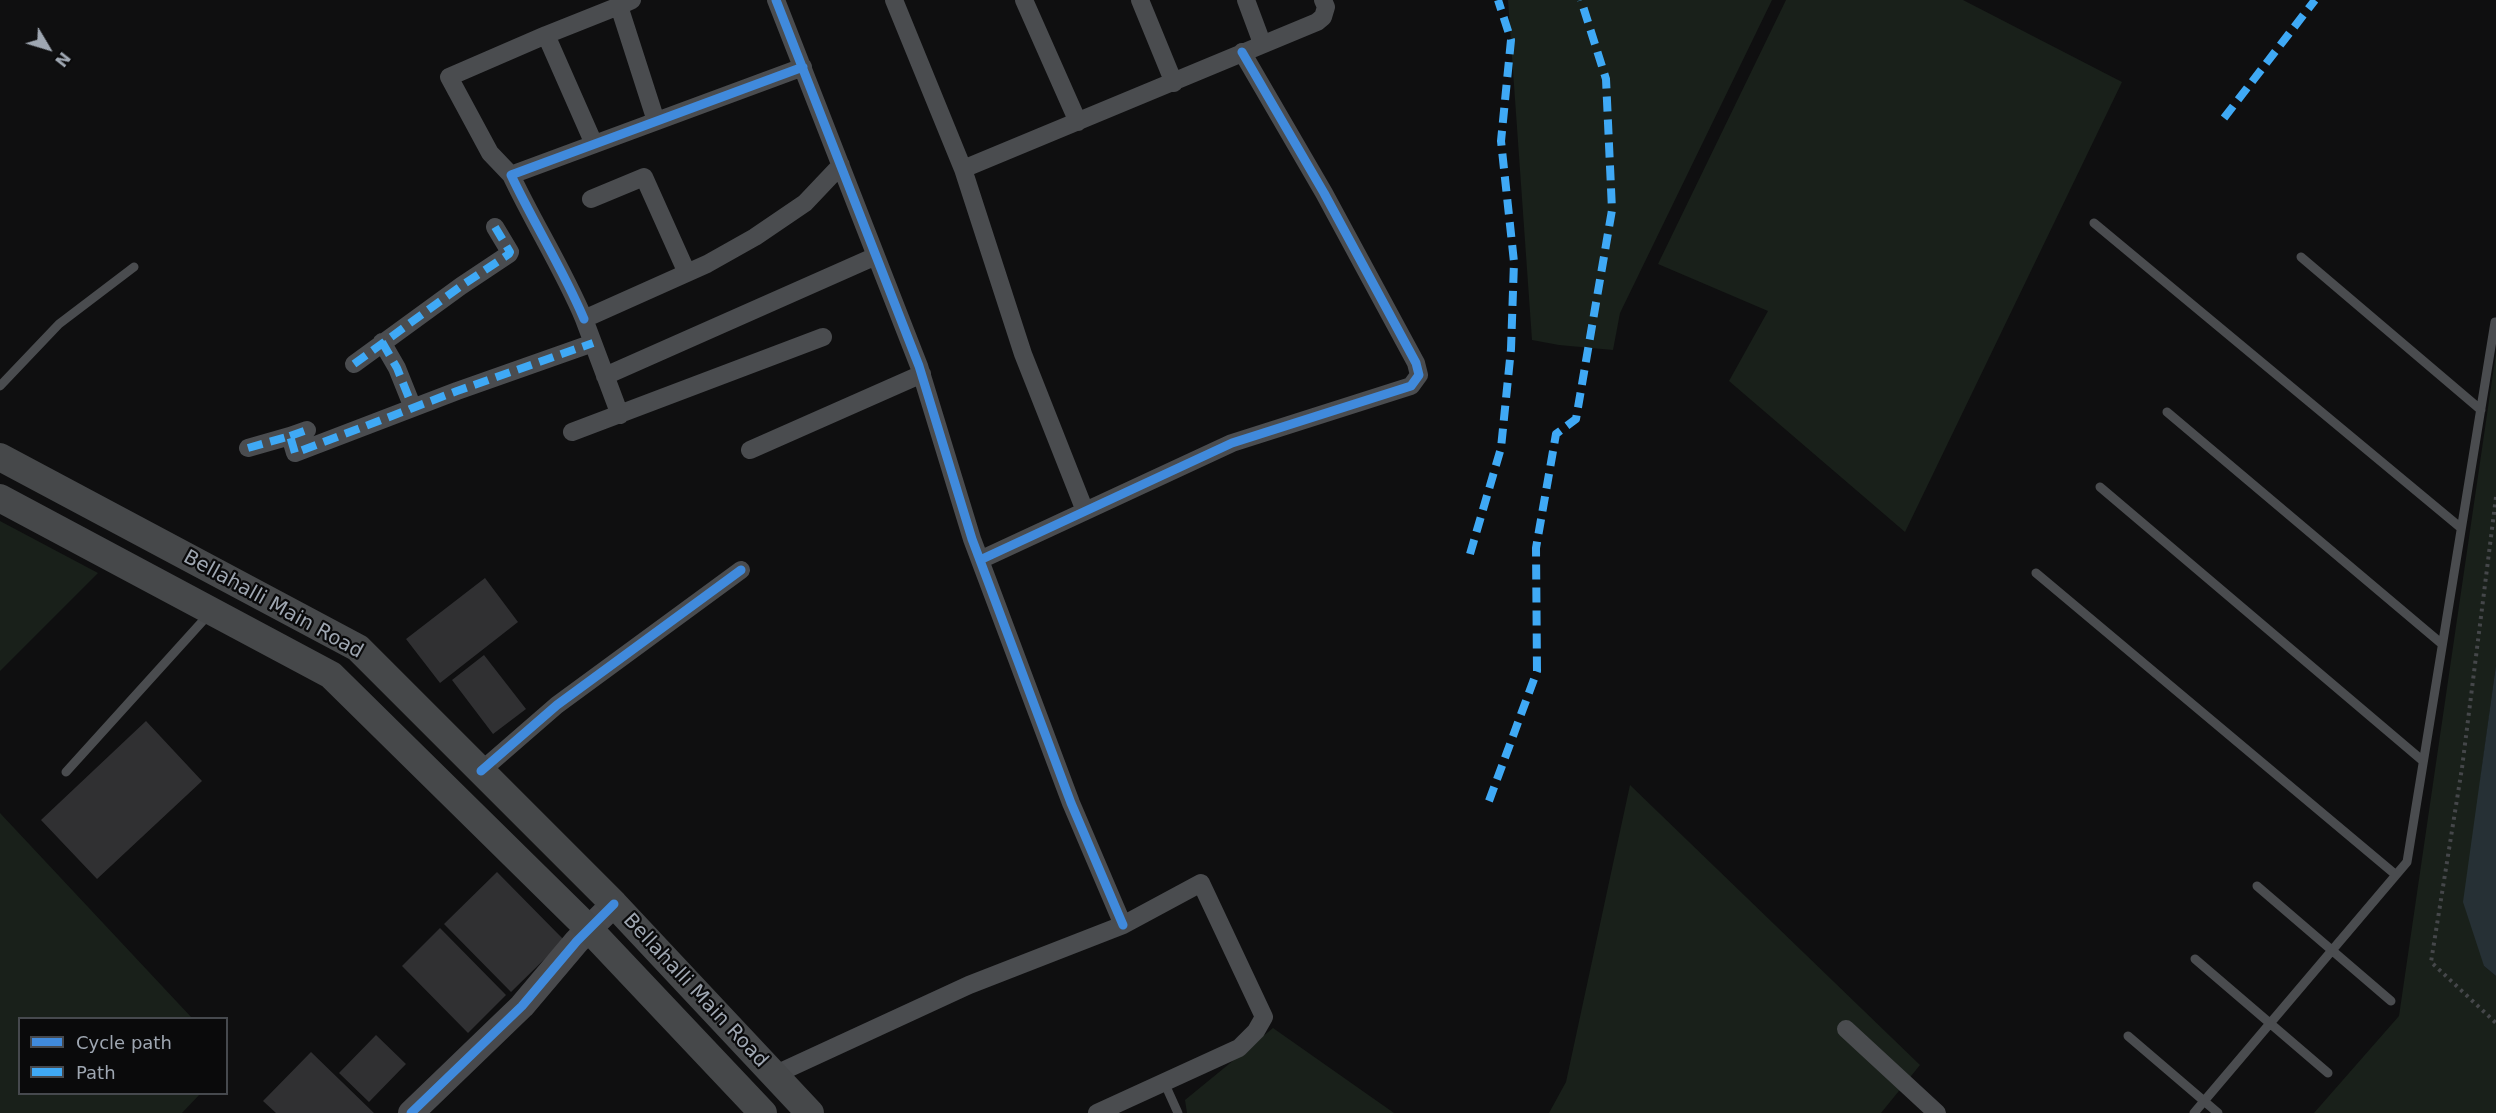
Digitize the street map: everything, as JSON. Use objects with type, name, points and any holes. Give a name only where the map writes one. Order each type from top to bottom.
[{"type":"main road","name":"Bellahalli Main Road","points":[[0,456],[358,648],[614,904],[810,1113]]},
{"type":"main road","name":"Bellahalli Main Road","points":[[0,498],[331,675],[590,929],[763,1113]]},
{"type":"street","points":[[776,0],[922,374],[980,560],[1071,803],[1123,925]]},
{"type":"street","points":[[894,0],[963,169],[1023,354],[1085,512]]},
{"type":"street","points":[[1024,0],[1078,122]]},
{"type":"street","points":[[1140,0],[1174,83]]},
{"type":"street","points":[[1246,0],[1262,43]]},
{"type":"street","points":[[963,169],[1317,22],[1323,17],[1326,7],[1323,0]]},
{"type":"street","points":[[620,415],[566,277],[530,216],[511,175],[490,153],[449,77],[625,3],[656,121]]},
{"type":"street","points":[[546,35],[594,144]]},
{"type":"street","points":[[980,560],[1232,443],[1410,386],[1419,375],[1416,363],[1324,193],[1242,52]]},
{"type":"street","points":[[511,175],[803,67]]},
{"type":"street","points":[[584,319],[687,273],[755,237],[805,203],[841,165]]},
{"type":"street","points":[[591,199],[644,177],[687,273]]},
{"type":"street","points":[[354,364],[509,254],[510,252],[495,227]]},
{"type":"street","points":[[605,376],[876,256]]},
{"type":"street","points":[[572,432],[823,337]]},
{"type":"street","points":[[382,342],[397,368],[413,408]]},
{"type":"street","points":[[249,448],[298,433],[296,453],[413,408],[593,344]]},
{"type":"street","points":[[750,450],[922,374]]},
{"type":"street","points":[[481,771],[557,705],[741,570]]},
{"type":"street","points":[[774,1075],[969,985],[1123,925],[1200,883],[1264,1017],[1256,1031],[1239,1048],[1097,1113]]},
{"type":"street","points":[[411,1113],[522,1006],[614,904]]},
{"type":"street","points":[[1846,1029],[1937,1113]]},
{"type":"lane","points":[[2094,223],[2461,528]]},
{"type":"lane","points":[[2301,257],[2481,410]]},
{"type":"lane","points":[[0,386],[59,324],[134,267]]},
{"type":"lane","points":[[2194,1113],[2407,862],[2495,322]]},
{"type":"lane","points":[[2167,412],[2442,644]]},
{"type":"lane","points":[[2100,487],[2423,761]]},
{"type":"lane","points":[[2036,573],[2396,875]]},
{"type":"lane","points":[[66,772],[212,612]]},
{"type":"lane","points":[[2257,886],[2391,1001]]},
{"type":"lane","points":[[2195,958],[2328,1073]]},
{"type":"lane","points":[[2128,1036],[2218,1113]]},
{"type":"lane","points":[[1164,1082],[1178,1113]]},
{"type":"path","points":[[2496,496],[2462,768],[2431,962],[2496,1023]]},
{"type":"shaded area","points":[[1508,0],[1772,0],[1620,313],[1613,350],[1532,340]]},
{"type":"shaded area","points":[[1786,0],[1963,0],[2122,82],[1905,532],[1729,381],[1768,311],[1658,264]]},
{"type":"shaded area","points":[[2496,353],[2496,665],[2480,783],[2484,966],[2496,976],[2496,1113],[2314,1113],[2399,1016]]},
{"type":"shaded area","points":[[0,521],[98,573],[0,671]]},
{"type":"shaded area","points":[[2496,665],[2496,976],[2484,966],[2463,902]]},
{"type":"shaded area","points":[[1630,785],[1920,1065],[1881,1113],[1549,1113],[1566,1082]]},
{"type":"shaded area","points":[[0,813],[191,1017],[18,1017],[18,1095],[199,1095],[182,1113],[0,1113]]},
{"type":"shaded area","points":[[1273,1028],[1394,1113],[1187,1113],[1185,1100]]},
{"type":"building","points":[[485,578],[518,622],[440,683],[406,639]]},
{"type":"building","points":[[484,655],[526,709],[493,734],[452,680]]},
{"type":"building","points":[[146,721],[202,781],[97,879],[41,820]]},
{"type":"building","points":[[497,872],[564,940],[511,992],[444,924]]},
{"type":"building","points":[[440,928],[506,995],[468,1033],[402,966]]},
{"type":"building","points":[[376,1035],[406,1064],[369,1102],[339,1073]]},
{"type":"building","points":[[311,1052],[374,1113],[276,1113],[263,1101]]},
{"type":"marked path","points":[[1470,554],[1501,448],[1511,349],[1514,262],[1501,141],[1511,40],[1498,0]]},
{"type":"marked path","points":[[1489,801],[1537,671],[1536,548],[1556,434],[1576,419],[1612,210],[1606,79],[1581,0]]},
{"type":"marked path","points":[[2224,118],[2315,0]]},
{"type":"marked path","points":[[354,364],[509,254],[510,252],[495,227]]},
{"type":"marked path","points":[[382,342],[397,368],[413,408]]},
{"type":"marked path","points":[[248,448],[290,436],[295,453],[457,391],[593,343]]},
{"type":"marked path","points":[[290,436],[307,430]]},
{"type":"cycle path","points":[[776,0],[919,366],[972,539],[1071,803],[1123,925]]},
{"type":"cycle path","points":[[980,560],[1232,443],[1411,386],[1419,375],[1416,363],[1324,193],[1242,52]]},
{"type":"cycle path","points":[[584,319],[511,175],[803,67]]},
{"type":"cycle path","points":[[481,771],[557,705],[741,570]]},
{"type":"cycle path","points":[[411,1113],[522,1006],[577,941],[614,904]]}]
